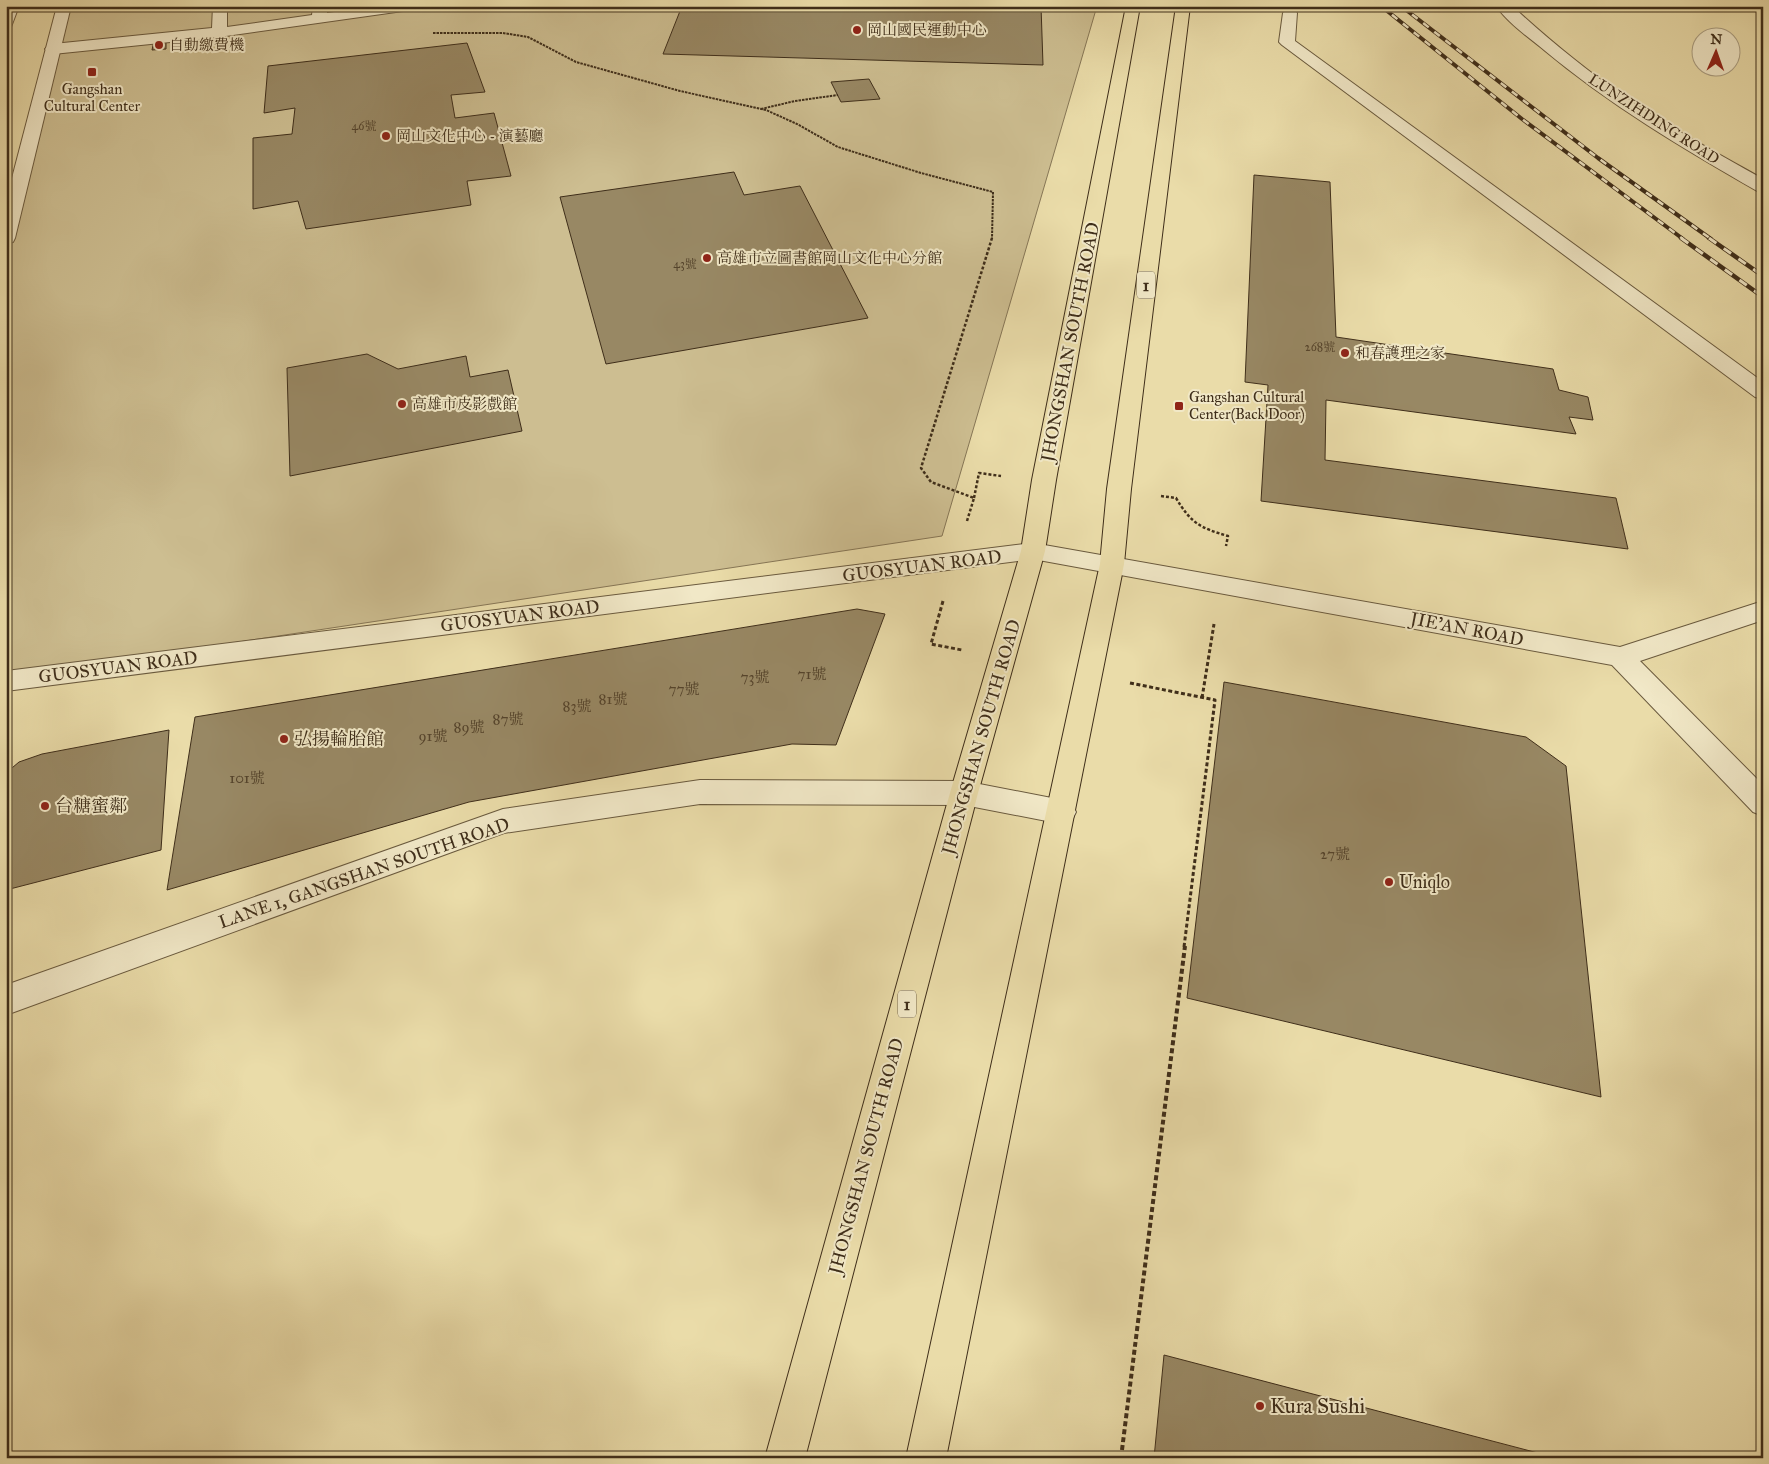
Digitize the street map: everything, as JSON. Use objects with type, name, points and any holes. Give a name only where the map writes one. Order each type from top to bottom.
[{"type":"main road","name":"JHONGSHAN SOUTH ROAD","points":[[785,1458],[964,793],[1034,551],[1046,470],[1133,6]]},
{"type":"main road","name":"1","points":[[926,1458],[1062,812],[1112,564],[1119,489],[1184,6]]},
{"type":"street","points":[[6,24],[12,6]]},
{"type":"street","points":[[6,238],[64,6]]},
{"type":"street","points":[[219,28],[220,6]]},
{"type":"street","points":[[54,45],[219,28],[319,12],[410,6]]},
{"type":"street","name":"LUNZIHDING ROAD","points":[[1504,6],[1541,40],[1617,98],[1679,138],[1763,187]]},
{"type":"street","points":[[1290,13],[1287,42],[1763,392]]},
{"type":"street","name":"GUOSYUAN ROAD","points":[[6,680],[1034,551],[1112,564]]},
{"type":"street","name":"JIE'AN ROAD","points":[[1112,564],[1620,657]]},
{"type":"street","points":[[1763,610],[1620,657],[1763,804]]},
{"type":"street","name":"LANE 1, GANGSHAN SOUTH ROAD","points":[[6,1000],[504,821],[700,792],[964,793],[1062,812]]},
{"type":"path","points":[[761,109],[794,101],[838,95]]},
{"type":"shaded area","points":[[66,6],[1097,6],[942,536],[6,677],[6,246]]},
{"type":"building","name":"岡山國民運動中心","points":[[682,6],[1041,6],[1043,65],[663,54]]},
{"type":"building","name":"自動繳費機","points":[[166,40],[166,49],[152,50],[154,41]]},
{"type":"building","name":"岡山文化中心 - 演藝廳","points":[[467,43],[485,92],[451,95],[455,118],[494,113],[511,176],[467,181],[471,205],[306,229],[298,201],[253,209],[253,138],[292,134],[295,108],[264,113],[268,66]]},
{"type":"building","points":[[869,79],[880,99],[841,102],[831,82]]},
{"type":"building","name":"高雄市立圖書館岡山文化中心分館","points":[[734,172],[744,195],[800,186],[868,318],[606,364],[560,197]]},
{"type":"building","name":"和春護理之家","points":[[1254,175],[1330,182],[1336,337],[1553,369],[1559,390],[1588,397],[1593,420],[1569,417],[1576,434],[1326,400],[1325,460],[1616,498],[1628,549],[1261,501],[1268,385],[1245,382]]},
{"type":"building","name":"高雄市皮影戲館","points":[[367,354],[398,369],[466,356],[470,377],[508,370],[522,431],[290,476],[287,368]]},
{"type":"building","points":[[857,609],[885,614],[836,745],[792,744],[469,802],[167,890],[195,717]]},
{"type":"building","name":"Uniqlo","points":[[1224,682],[1526,737],[1566,766],[1601,1097],[1187,998]]},
{"type":"building","points":[[169,730],[161,850],[6,890],[6,773],[19,762],[42,754]]},
{"type":"building","name":"Kura Sushi","points":[[1164,1355],[1557,1458],[1154,1458]]},
{"type":"railway","points":[[1381,6],[1522,119],[1683,239]]},
{"type":"railway","points":[[1401,6],[1598,158],[1711,239]]},
{"type":"railway","points":[[1681,238],[1763,297]]},
{"type":"railway","points":[[1709,238],[1763,276]]},
{"type":"place","name":"岡山國民運動中心","points":[[857,30]]},
{"type":"place","name":"自動繳費機","points":[[159,45]]},
{"type":"place","name":"Gangshan Cultural Center","points":[[92,72]]},
{"type":"place","name":"岡山文化中心 - 演藝廳","points":[[386,136]]},
{"type":"place","name":"高雄市立圖書館岡山文化中心分館","points":[[707,258]]},
{"type":"place","name":"和春護理之家","points":[[1345,353]]},
{"type":"place","name":"高雄市皮影戲館","points":[[402,404]]},
{"type":"place","name":"Gangshan Cultural Center(Back Door)","points":[[1179,406]]},
{"type":"place","name":"弘揚輪胎館","points":[[284,739]]},
{"type":"place","name":"台糖蜜鄰","points":[[45,806]]},
{"type":"place","name":"Uniqlo","points":[[1389,882]]},
{"type":"place","name":"Kura Sushi","points":[[1260,1406]]}]
